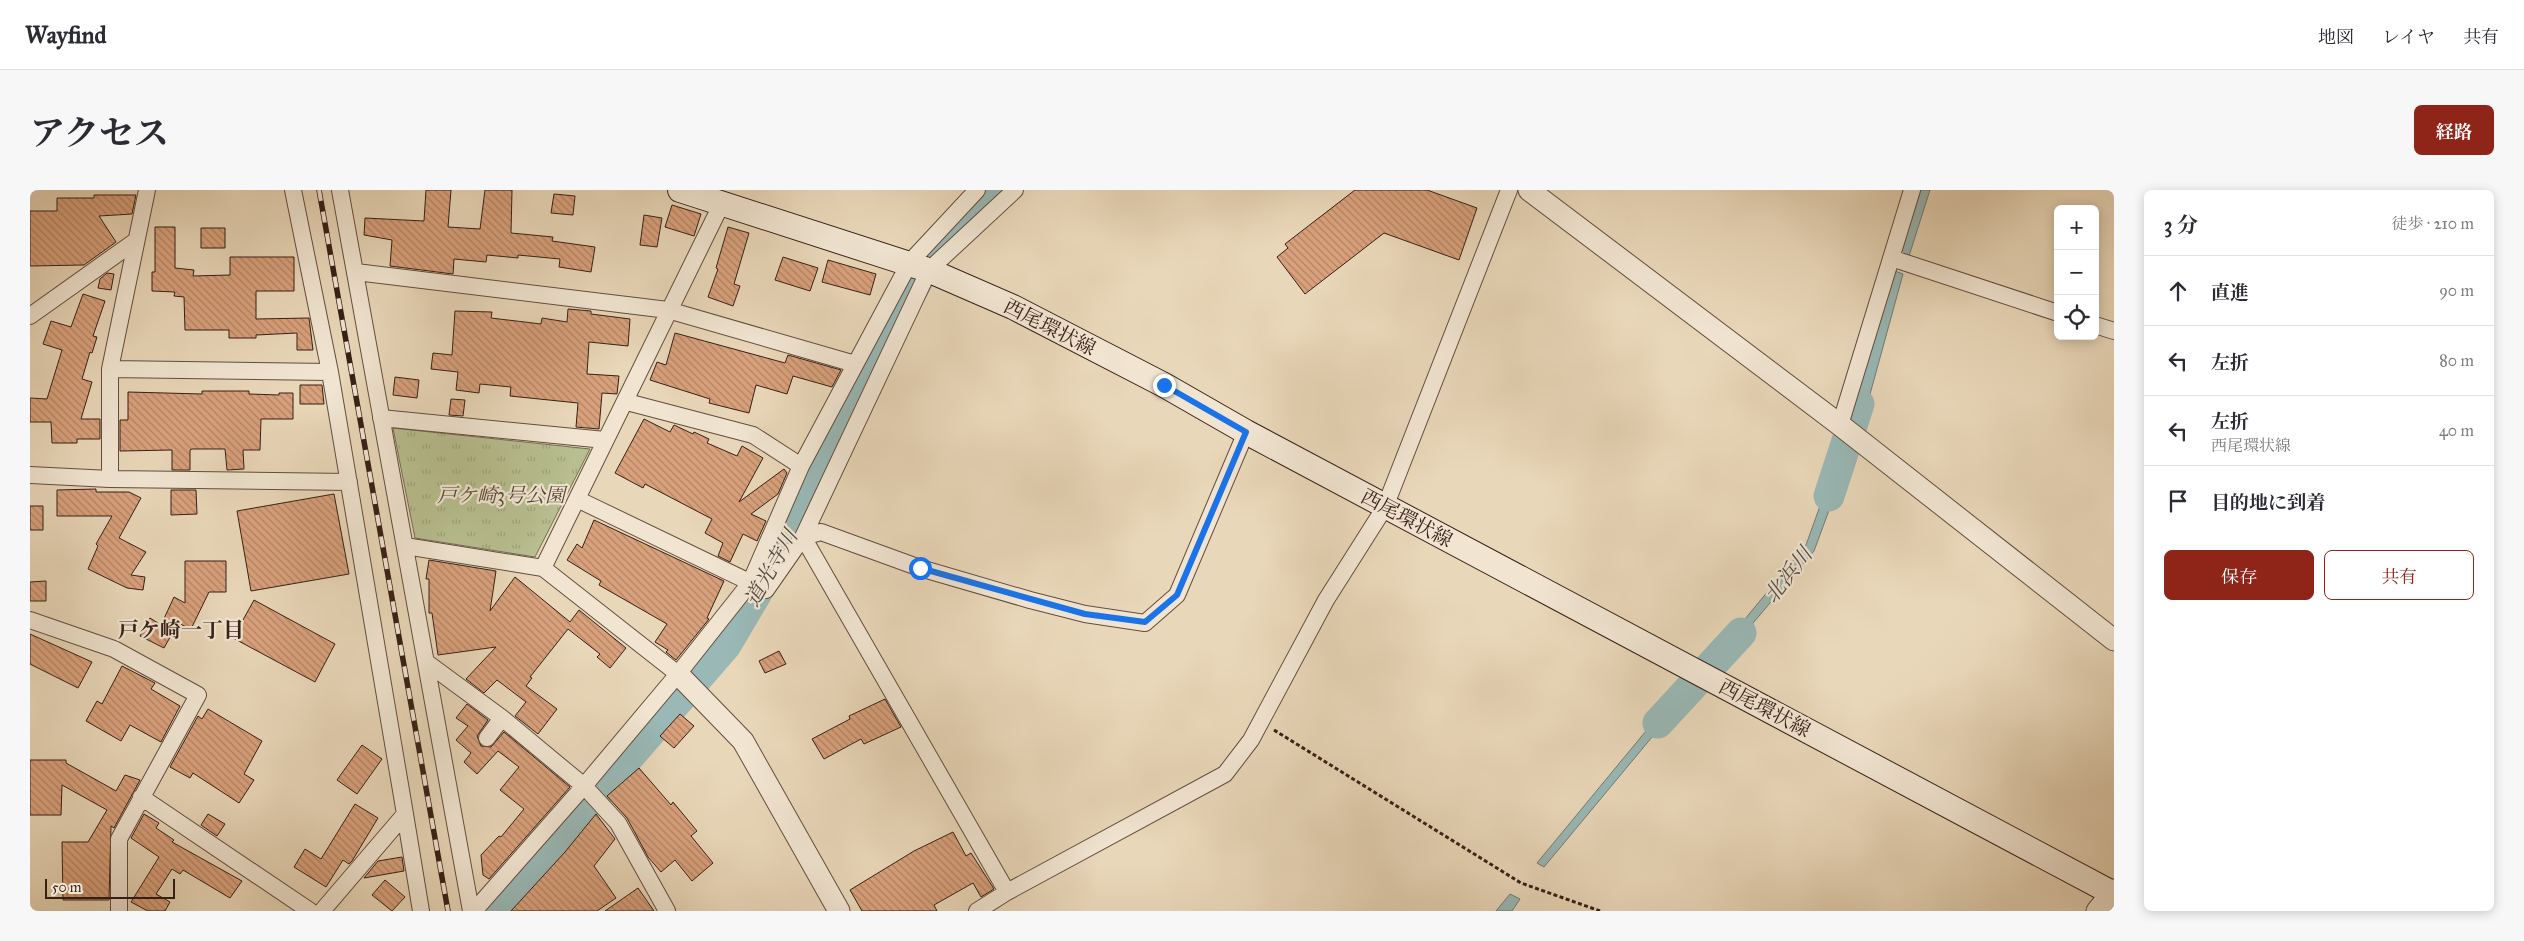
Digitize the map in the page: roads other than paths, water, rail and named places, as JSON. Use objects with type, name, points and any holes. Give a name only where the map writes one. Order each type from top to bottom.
[{"type":"main road","name":"西尾環状線","points":[[680,190],[725,196],[919,266],[1013,307],[1164,385],[1246,432],[1710,680],[2114,892]]},
{"type":"street","points":[[110,479],[110,369],[134,242],[147,190]]},
{"type":"street","points":[[293,190],[330,372],[421,911]]},
{"type":"street","points":[[340,190],[473,911]]},
{"type":"street","points":[[756,586],[801,466],[855,364],[919,266],[977,190]]},
{"type":"street","points":[[473,911],[585,787],[756,586],[803,537],[919,266],[1015,190]]},
{"type":"street","points":[[976,911],[1007,892],[1225,774],[1261,722],[1326,600],[1386,507],[1509,190]]},
{"type":"street","points":[[1529,190],[1847,430],[2114,640]]},
{"type":"street","points":[[1847,430],[1899,261],[1912,190]]},
{"type":"street","points":[[543,568],[605,440],[626,402],[668,310],[725,196]]},
{"type":"street","points":[[30,316],[134,242]]},
{"type":"street","points":[[1899,261],[2054,312]]},
{"type":"street","points":[[356,272],[668,310],[855,364]]},
{"type":"street","points":[[2099,326],[2114,331]]},
{"type":"street","points":[[110,369],[330,372]]},
{"type":"street","points":[[626,402],[753,435],[801,466]]},
{"type":"street","points":[[381,418],[605,440]]},
{"type":"street","points":[[803,537],[821,532],[920,568],[1030,600],[1085,614],[1145,622],[1177,595],[1246,432]]},
{"type":"street","points":[[30,475],[110,479],[349,482]]},
{"type":"street","points":[[577,499],[756,586]]},
{"type":"street","points":[[803,537],[1007,892]]},
{"type":"street","points":[[405,546],[543,568],[679,675],[743,741],[839,911]]},
{"type":"street","points":[[30,620],[114,649],[198,695],[119,839],[119,911]]},
{"type":"street","points":[[426,662],[502,718],[585,787],[618,823],[666,911]]},
{"type":"street","points":[[487,738],[502,718]]},
{"type":"street","points":[[141,796],[310,911]]},
{"type":"street","points":[[322,911],[405,814]]},
{"type":"street","points":[[2097,911],[2114,892]]},
{"type":"water","points":[[1920,190],[1930,190],[1909,256],[1901,253]]},
{"type":"water","points":[[1895,271],[1903,274],[1861,427],[1848,417]]},
{"type":"water","name":"北浜川","points":[[1839,453],[1848,459],[1814,551],[1726,655],[1721,670],[1701,660],[1717,653],[1806,545]]},
{"type":"water","points":[[1679,686],[1694,695],[1682,701],[1544,867],[1537,863],[1674,697]]},
{"type":"water","points":[[1510,894],[1520,899],[1512,911],[1496,911]]},
{"type":"waterway","name":"道光寺川","points":[[495,911],[726,645],[792,533],[824,457],[929,259],[941,242],[991,190]]},
{"type":"waterway","name":"北浜川","points":[[1829,496],[1859,404]]},
{"type":"waterway","name":"北浜川","points":[[1658,723],[1741,633]]},
{"type":"railway","points":[[319,190],[448,911]]},
{"type":"district","name":"戸ケ崎一丁目","points":[[181,630]]},
{"type":"park label","name":"戸ケ崎3号公園","points":[[501,495]]}]
